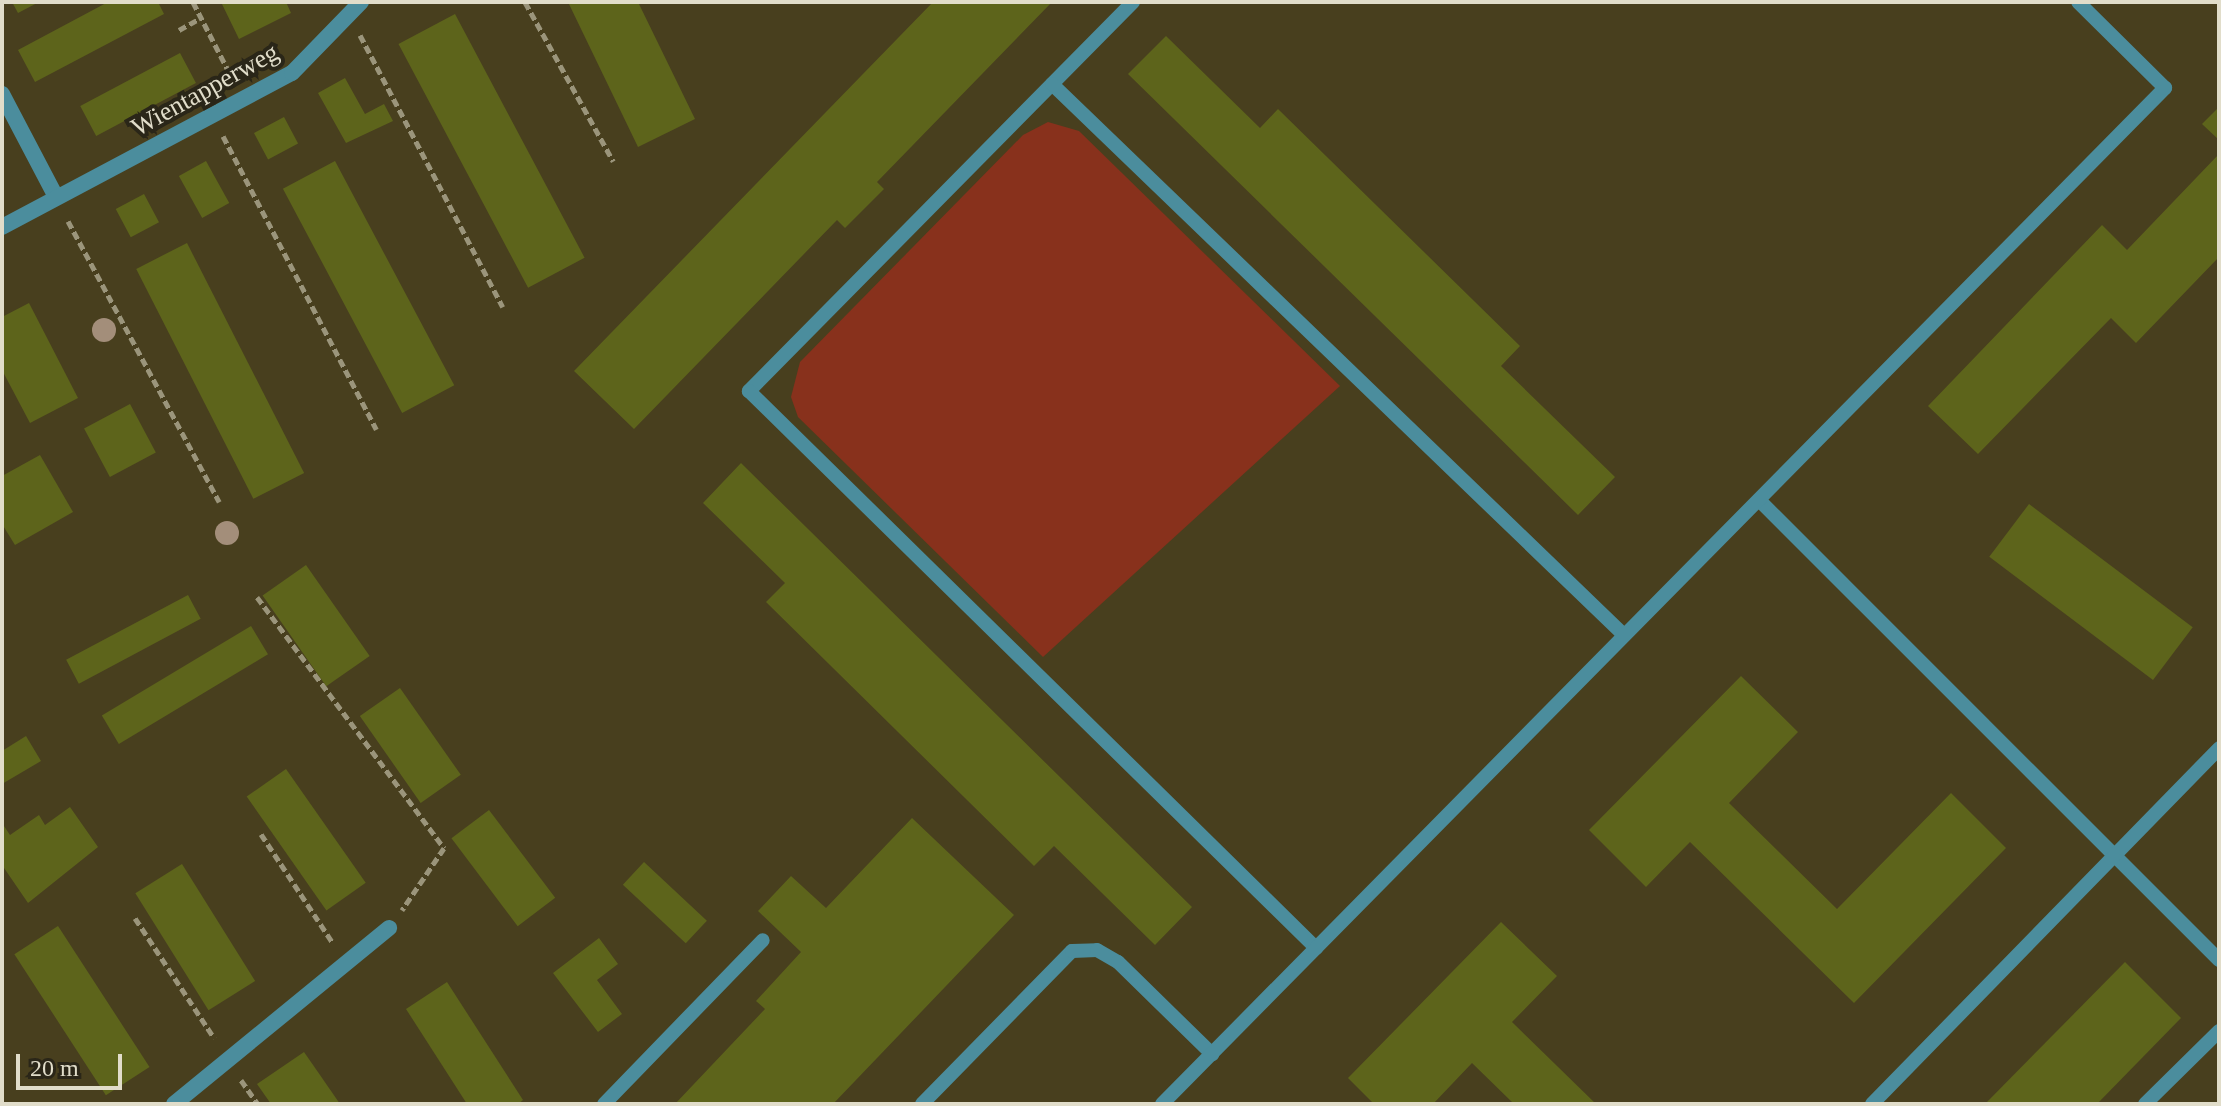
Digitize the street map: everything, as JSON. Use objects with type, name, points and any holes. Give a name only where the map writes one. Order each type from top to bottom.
[{"type":"street","name":"Wientapperweg","points":[[2,227],[292,73],[350,17],[361,2]]},
{"type":"street","points":[[2,94],[56,197]]},
{"type":"street","points":[[174,1104],[389,928]]},
{"type":"lane","points":[[1133,2],[749,391],[1316,948]]},
{"type":"lane","points":[[1162,1104],[1623,634],[1763,504],[2165,88],[2078,2]]},
{"type":"lane","points":[[1052,84],[1623,634]]},
{"type":"lane","points":[[1763,504],[2219,960]]},
{"type":"lane","points":[[1872,1104],[2219,748]]},
{"type":"lane","points":[[604,1104],[763,940]]},
{"type":"lane","points":[[922,1104],[1072,951],[1097,950],[1118,962],[1212,1054]]},
{"type":"lane","points":[[2145,1104],[2219,1031]]},
{"type":"path","points":[[193,2],[244,100]]},
{"type":"path","points":[[525,2],[613,161]]},
{"type":"path","points":[[350,17],[503,307]]},
{"type":"path","points":[[179,30],[201,18]]},
{"type":"path","points":[[212,116],[376,429]]},
{"type":"path","points":[[56,197],[219,502]]},
{"type":"path","points":[[257,597],[444,848],[389,928]]},
{"type":"path","points":[[261,834],[346,963]]},
{"type":"path","points":[[135,918],[258,1104]]},
{"type":"shaded area","points":[[1048,122],[1079,131],[1340,386],[1043,657],[798,417],[791,397],[800,362],[1023,135]]},
{"type":"building","points":[[12,2],[39,2],[18,13]]},
{"type":"building","points":[[108,2],[158,2],[164,14],[35,82],[18,50]]},
{"type":"building","points":[[221,2],[286,2],[291,13],[239,39]]},
{"type":"building","points":[[568,2],[638,2],[695,119],[638,147]]},
{"type":"building","points":[[933,2],[1052,2],[877,182],[884,189],[845,228],[837,220],[634,429],[574,371]]},
{"type":"building","points":[[455,14],[585,258],[528,288],[398,44]]},
{"type":"building","points":[[1166,36],[1260,128],[1278,109],[1520,346],[1501,366],[1615,477],[1578,515],[1128,74]]},
{"type":"building","points":[[180,53],[196,83],[96,136],[80,106]]},
{"type":"building","points":[[345,78],[365,114],[384,104],[393,121],[346,143],[318,93]]},
{"type":"building","points":[[2219,107],[2219,140],[2202,124]]},
{"type":"building","points":[[284,117],[298,143],[268,159],[254,133]]},
{"type":"building","points":[[2219,154],[2219,257],[2136,343],[2111,318],[1978,454],[1928,406],[2102,225],[2127,250]]},
{"type":"building","points":[[206,161],[229,203],[202,218],[179,176]]},
{"type":"building","points":[[335,161],[454,385],[402,413],[283,189]]},
{"type":"building","points":[[144,194],[159,222],[131,237],[116,209]]},
{"type":"building","points":[[187,243],[304,473],[253,499],[136,269]]},
{"type":"building","points":[[29,303],[78,398],[30,423],[2,370],[2,317]]},
{"type":"building","points":[[130,404],[156,453],[110,477],[84,428]]},
{"type":"building","points":[[40,455],[73,512],[15,545],[2,524],[2,476]]},
{"type":"building","points":[[741,463],[1192,907],[1155,945],[1054,846],[1034,866],[766,602],[785,583],[703,503]]},
{"type":"building","points":[[2029,504],[2193,627],[2153,680],[1989,557]]},
{"type":"building","points":[[306,565],[370,656],[326,686],[263,595]]},
{"type":"building","points":[[188,595],[201,619],[79,684],[66,660]]},
{"type":"building","points":[[251,626],[268,654],[119,744],[102,716]]},
{"type":"building","points":[[1741,676],[1798,732],[1729,803],[1837,909],[1951,793],[2006,848],[1854,1003],[1690,842],[1646,887],[1589,830]]},
{"type":"building","points":[[400,688],[461,775],[421,803],[360,716]]},
{"type":"building","points":[[26,736],[41,761],[2,784],[2,751]]},
{"type":"building","points":[[286,769],[366,883],[326,910],[247,797]]},
{"type":"building","points":[[70,807],[98,847],[28,903],[2,865],[2,823],[10,835],[39,815],[45,825]]},
{"type":"building","points":[[489,810],[555,898],[518,926],[451,838]]},
{"type":"building","points":[[912,818],[1014,915],[833,1104],[675,1104],[765,1009],[756,1001],[801,952],[758,911],[791,876],[826,908]]},
{"type":"building","points":[[644,862],[707,921],[686,943],[623,885]]},
{"type":"building","points":[[182,864],[255,981],[208,1010],[135,893]]},
{"type":"building","points":[[1501,922],[1557,976],[1512,1022],[1596,1104],[1514,1104],[1472,1063],[1433,1104],[1374,1104],[1348,1078]]},
{"type":"building","points":[[58,926],[149,1067],[106,1095],[14,954]]},
{"type":"building","points":[[599,938],[618,964],[597,980],[622,1014],[598,1032],[553,973]]},
{"type":"building","points":[[2125,962],[2181,1018],[2097,1104],[1985,1104]]},
{"type":"building","points":[[447,982],[523,1100],[518,1104],[467,1104],[406,1009]]},
{"type":"building","points":[[304,1052],[340,1104],[271,1104],[257,1084]]}]
